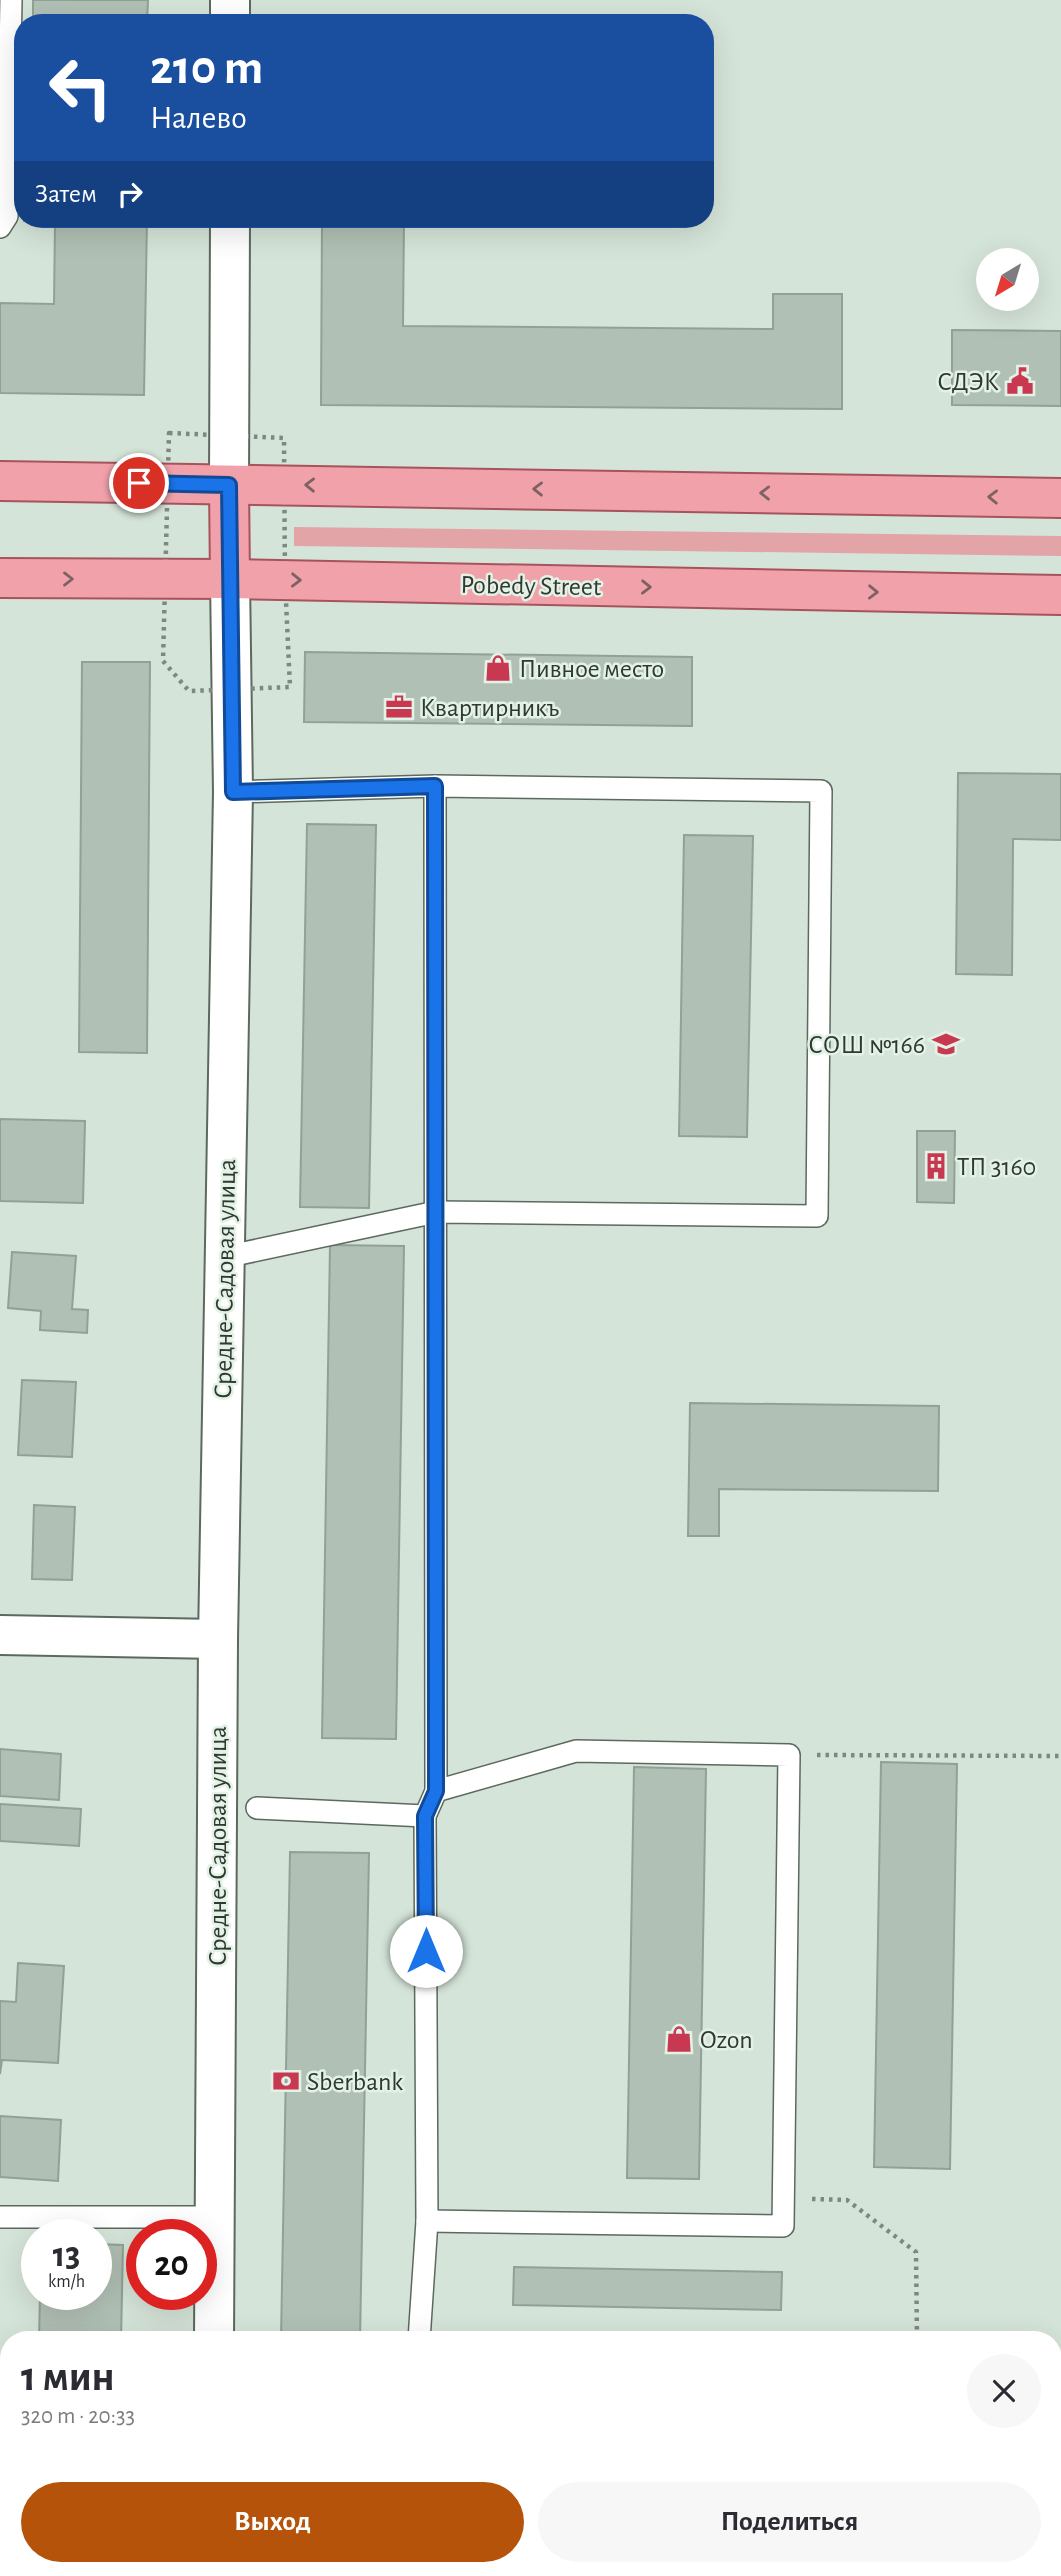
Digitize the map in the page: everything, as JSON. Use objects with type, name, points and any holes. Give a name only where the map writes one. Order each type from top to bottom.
[{"type":"main road","points":[[0,481],[1061,498]]},
{"type":"main road","name":"Средне-Садовая улица","points":[[229,485],[230,579]]},
{"type":"main road","name":"Pobedy Street","points":[[0,578],[230,579],[1061,595]]},
{"type":"street","name":"Средне-Садовая улица","points":[[229,485],[230,228]]},
{"type":"street","name":"Средне-Садовая улица","points":[[214,2331],[218,1639],[233,792],[230,579]]},
{"type":"street","points":[[0,1636],[218,1639]]},
{"type":"lane","points":[[12,0],[14,42]]},
{"type":"lane","points":[[0,227],[7,216],[14,113]]},
{"type":"lane","points":[[420,2331],[427,2221],[425,1816],[436,1791],[435,786]]},
{"type":"lane","points":[[225,1257],[436,1212],[817,1216],[821,791],[435,786],[233,792]]},
{"type":"lane","points":[[427,2221],[783,2226],[789,1755],[576,1751],[436,1791]]},
{"type":"lane","points":[[257,1808],[425,1816]]},
{"type":"lane","points":[[0,2217],[215,2217]]},
{"type":"path","points":[[789,1755],[1061,1755]]},
{"type":"path","points":[[783,2197],[847,2200],[916,2252],[917,2331]]},
{"type":"shaded area","points":[[294,527],[1061,536],[1061,556],[294,546]]},
{"type":"building","points":[[33,0],[148,0],[147,14],[33,14]]},
{"type":"building","points":[[55,228],[147,228],[144,395],[0,393],[0,303],[54,304]]},
{"type":"building","points":[[322,228],[404,228],[403,326],[773,329],[773,294],[842,294],[842,409],[321,405]]},
{"type":"building","points":[[952,330],[1061,331],[1061,406],[952,405]]},
{"type":"building","points":[[305,652],[692,657],[692,726],[304,722]]},
{"type":"building","points":[[82,662],[150,662],[147,1053],[79,1052]]},
{"type":"building","points":[[958,773],[1061,774],[1061,840],[1013,839],[1012,975],[956,974]]},
{"type":"building","points":[[307,824],[376,825],[369,1208],[300,1207]]},
{"type":"building","points":[[684,835],[753,836],[747,1137],[679,1136]]},
{"type":"building","points":[[0,1119],[85,1121],[83,1203],[0,1201]]},
{"type":"building","name":"ТП 3160","points":[[917,1131],[955,1131],[954,1203],[917,1202]]},
{"type":"building","points":[[330,1245],[404,1246],[396,1739],[322,1738]]},
{"type":"building","points":[[12,1252],[76,1256],[72,1309],[88,1310],[87,1333],[40,1330],[41,1311],[8,1308]]},
{"type":"building","points":[[22,1380],[76,1382],[72,1457],[18,1455]]},
{"type":"building","points":[[690,1403],[939,1406],[938,1491],[719,1489],[719,1536],[688,1536]]},
{"type":"building","points":[[34,1505],[75,1507],[72,1580],[32,1579]]},
{"type":"building","points":[[0,1749],[61,1754],[59,1800],[0,1796]]},
{"type":"building","points":[[881,1762],[957,1764],[950,2169],[874,2167]]},
{"type":"building","points":[[634,1767],[706,1769],[699,2179],[627,2178]]},
{"type":"building","points":[[0,1804],[81,1809],[79,1846],[0,1841]]},
{"type":"building","points":[[290,1852],[369,1853],[360,2331],[281,2331]]},
{"type":"building","points":[[18,1963],[64,1966],[58,2063],[2,2060],[0,2074],[0,2001],[16,2002]]},
{"type":"building","points":[[0,2116],[61,2120],[58,2181],[0,2177]]},
{"type":"building","points":[[112,2245],[123,2245],[121,2331],[39,2331],[40,2310],[112,2310]]},
{"type":"building","points":[[514,2267],[782,2272],[781,2310],[513,2305]]},
{"type":"place","name":"СДЭК","points":[[1020,381]]},
{"type":"place","name":"Пивное место","points":[[498,668]]},
{"type":"place","name":"Квартирникъ","points":[[399,707]]},
{"type":"place","name":"СОШ №166","points":[[946,1044]]},
{"type":"place","name":"ТП 3160","points":[[936,1166]]},
{"type":"place","name":"Ozon","points":[[679,2039]]},
{"type":"place","name":"Sberbank","points":[[286,2081]]},
{"type":"route","points":[[139,483],[229,485],[233,792],[435,786],[436,1791],[425,1816],[426,1951]]}]
